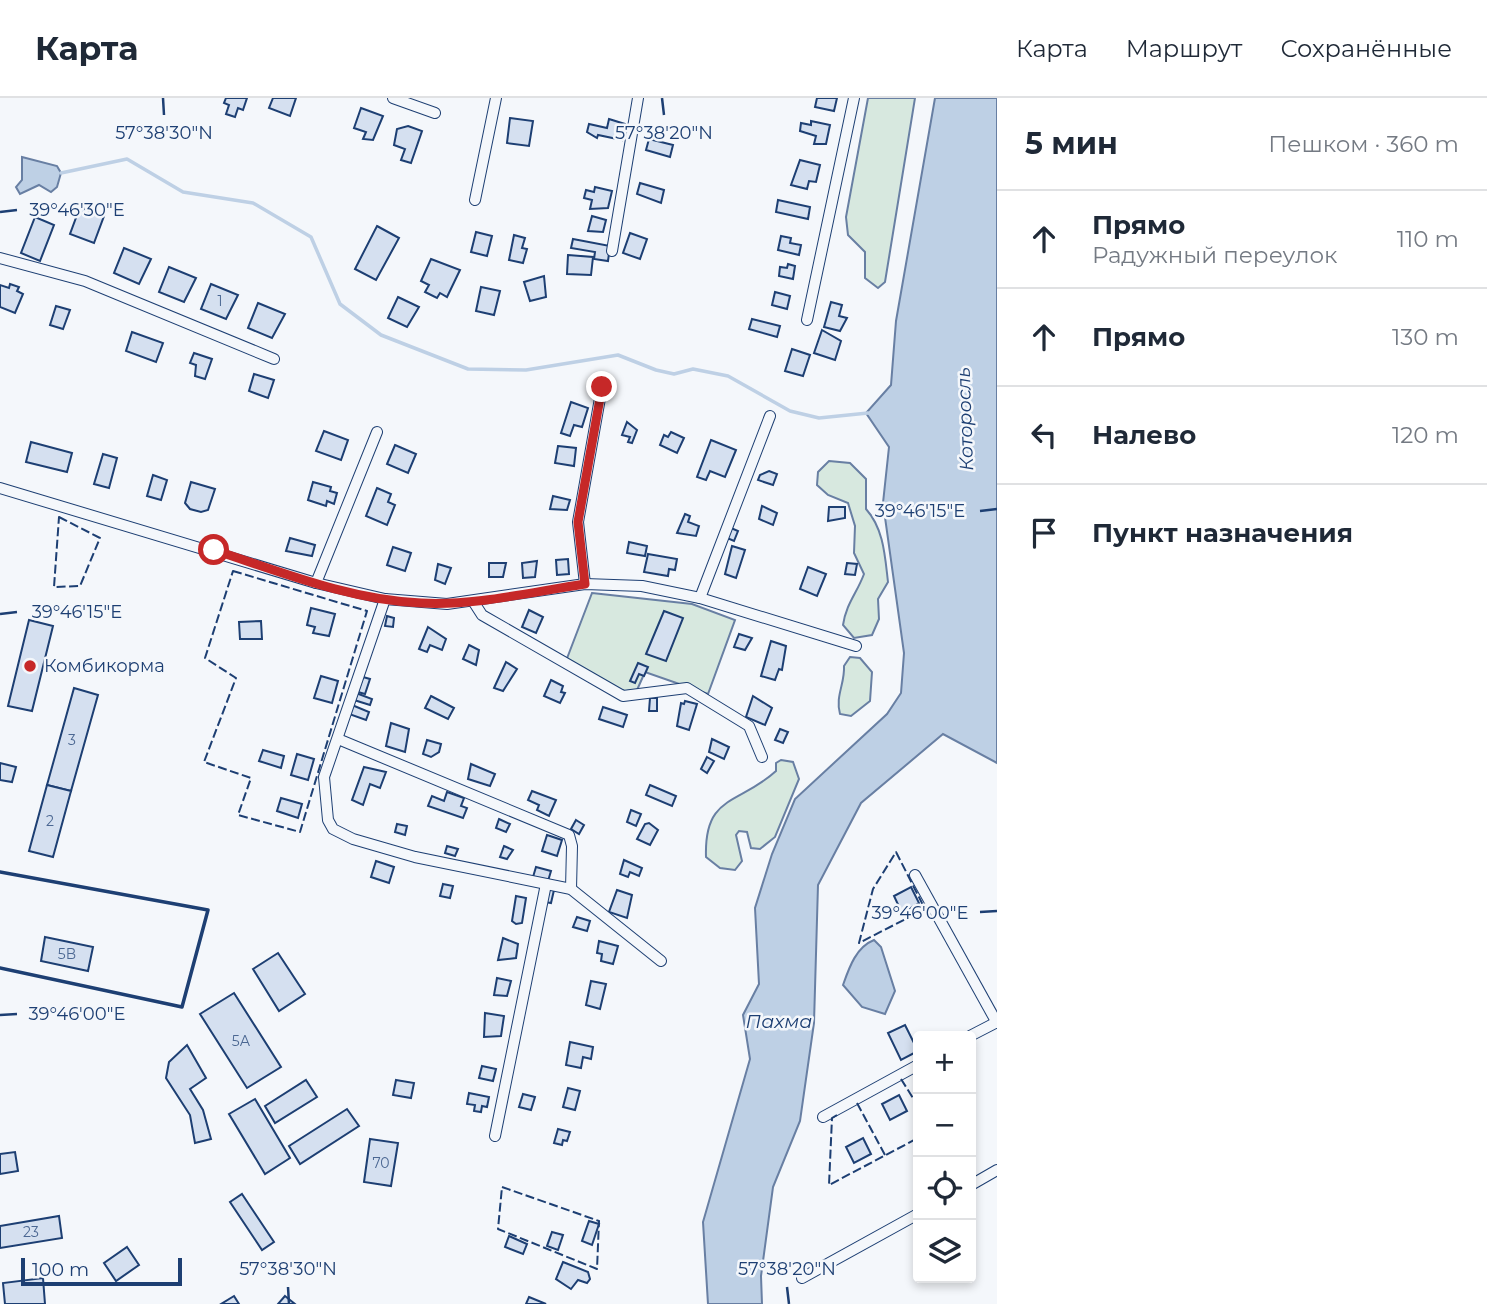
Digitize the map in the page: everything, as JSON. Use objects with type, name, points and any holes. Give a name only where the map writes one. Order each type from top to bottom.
[{"type":"street","points":[[393,98],[435,113]]},
{"type":"street","points":[[475,200],[496,98]]},
{"type":"street","points":[[612,251],[638,98]]},
{"type":"street","points":[[807,320],[854,98]]},
{"type":"street","points":[[0,258],[85,281],[274,359]]},
{"type":"street","points":[[585,584],[578,522],[602,387]]},
{"type":"street","points":[[700,597],[770,416]]},
{"type":"street","points":[[316,583],[377,432]]},
{"type":"street","points":[[0,488],[316,583],[384,599],[418,603],[473,601],[585,584],[642,586],[700,597],[856,646]]},
{"type":"street","points":[[384,599],[324,777],[328,820],[333,829],[353,839],[415,857],[571,889],[661,961]]},
{"type":"street","points":[[473,601],[482,615],[623,696],[687,688],[749,726],[762,757]]},
{"type":"street","points":[[338,739],[569,835],[572,846],[571,889]]},
{"type":"street","points":[[915,875],[997,1022],[976,1033]]},
{"type":"street","points":[[495,1136],[546,884]]},
{"type":"street","points":[[824,1117],[913,1068]]},
{"type":"street","points":[[976,1182],[997,1170]]},
{"type":"street","points":[[802,1278],[913,1217]]},
{"type":"shaded area","points":[[868,98],[915,98],[885,282],[878,288],[865,278],[865,252],[848,235],[846,217]]},
{"type":"shaded area","points":[[829,461],[850,463],[866,479],[866,509],[877,525],[883,544],[888,582],[878,599],[879,619],[872,635],[854,638],[843,625],[864,574],[854,553],[855,526],[848,503],[828,495],[817,485],[818,472]]},
{"type":"shaded area","points":[[592,593],[692,604],[735,620],[708,694],[645,672],[637,690],[616,692],[566,661]]},
{"type":"shaded area","points":[[850,657],[860,658],[872,672],[870,701],[851,716],[840,714],[839,708],[844,666]]},
{"type":"shaded area","points":[[781,760],[793,762],[799,779],[775,837],[760,849],[751,848],[747,832],[739,831],[736,835],[742,861],[735,870],[720,868],[706,857],[711,822],[726,803],[776,771],[776,763]]},
{"type":"water","points":[[935,98],[997,98],[997,763],[943,734],[861,803],[818,885],[814,1023],[800,1121],[773,1187],[761,1276],[762,1304],[708,1304],[703,1222],[750,1059],[743,1015],[759,984],[755,908],[772,854],[795,799],[887,714],[901,693],[904,653],[883,503],[889,447],[866,413],[891,385],[896,321]]},
{"type":"water","points":[[22,157],[57,166],[61,173],[57,187],[51,192],[39,185],[20,194],[16,187],[22,180]]},
{"type":"water","points":[[874,940],[881,947],[895,991],[885,1014],[862,1007],[843,985],[858,953]]},
{"type":"building","points":[[226,98],[247,98],[243,110],[238,108],[235,117],[226,114],[229,105],[224,103]]},
{"type":"building","points":[[273,98],[296,98],[290,116],[269,108]]},
{"type":"building","points":[[817,98],[837,98],[834,111],[815,107]]},
{"type":"building","points":[[361,108],[383,116],[373,140],[363,139],[366,132],[354,128]]},
{"type":"building","points":[[510,118],[533,121],[529,146],[507,143]]},
{"type":"building","points":[[609,119],[625,124],[622,140],[598,135],[597,138],[587,132],[589,124],[607,128]]},
{"type":"building","points":[[811,121],[830,125],[826,144],[814,144],[816,136],[800,131],[801,123],[811,125]]},
{"type":"building","points":[[408,126],[422,131],[411,163],[401,160],[405,149],[394,145],[397,129]]},
{"type":"building","points":[[649,139],[673,145],[670,157],[646,150]]},
{"type":"building","points":[[800,160],[820,165],[816,182],[809,181],[807,189],[791,185]]},
{"type":"building","points":[[640,183],[664,190],[661,203],[637,194]]},
{"type":"building","points":[[595,187],[612,191],[608,208],[590,209],[592,200],[584,198],[586,190],[594,192]]},
{"type":"building","points":[[778,200],[810,207],[808,219],[776,212]]},
{"type":"building","points":[[80,207],[104,216],[94,243],[70,234]]},
{"type":"building","points":[[592,216],[606,220],[603,232],[588,231]]},
{"type":"building","points":[[35,217],[54,225],[40,261],[21,253]]},
{"type":"building","points":[[377,226],[399,238],[376,280],[355,269]]},
{"type":"building","points":[[476,232],[492,236],[487,256],[471,252]]},
{"type":"building","points":[[630,233],[647,239],[640,259],[623,253]]},
{"type":"building","points":[[514,235],[525,238],[522,248],[527,249],[523,263],[509,260]]},
{"type":"building","points":[[781,236],[791,238],[790,243],[801,245],[799,255],[778,250]]},
{"type":"building","points":[[573,239],[610,246],[608,261],[594,259],[595,252],[571,248]]},
{"type":"building","points":[[124,248],[151,259],[139,284],[114,273]]},
{"type":"building","points":[[568,255],[593,257],[591,275],[567,274]]},
{"type":"building","points":[[431,259],[460,270],[447,297],[440,293],[437,298],[425,292],[429,285],[421,281]]},
{"type":"building","points":[[788,264],[795,266],[793,279],[779,276],[780,267],[787,268]]},
{"type":"building","points":[[169,267],[196,278],[184,302],[159,292]]},
{"type":"building","points":[[544,276],[546,297],[530,301],[524,282]]},
{"type":"building","points":[[10,284],[19,287],[17,291],[23,294],[15,313],[0,307],[0,285],[9,288]]},
{"type":"building","points":[[211,284],[238,295],[226,319],[201,309]]},
{"type":"building","points":[[481,287],[500,291],[494,315],[476,311]]},
{"type":"building","points":[[775,292],[790,296],[787,309],[772,305]]},
{"type":"building","points":[[398,297],[419,307],[407,327],[388,318]]},
{"type":"building","points":[[831,302],[842,305],[839,316],[847,318],[840,331],[824,327]]},
{"type":"building","points":[[258,303],[285,314],[272,338],[248,328]]},
{"type":"building","points":[[56,306],[70,310],[63,329],[50,325]]},
{"type":"building","points":[[752,319],[780,326],[777,337],[749,329]]},
{"type":"building","points":[[822,330],[841,341],[835,360],[814,353]]},
{"type":"building","points":[[132,332],[163,343],[156,362],[126,351]]},
{"type":"building","points":[[792,349],[810,355],[803,376],[785,371]]},
{"type":"building","points":[[194,353],[212,359],[205,379],[195,376],[196,365],[190,363]]},
{"type":"building","points":[[254,374],[274,380],[268,398],[249,391]]},
{"type":"building","points":[[571,402],[588,408],[582,427],[574,425],[570,436],[561,433]]},
{"type":"building","points":[[627,422],[637,430],[632,443],[628,442],[630,437],[622,435]]},
{"type":"building","points":[[324,431],[348,440],[341,460],[316,451]]},
{"type":"building","points":[[671,432],[684,438],[677,453],[660,445],[664,435],[668,437]]},
{"type":"building","points":[[711,440],[736,450],[725,477],[710,471],[706,480],[697,477]]},
{"type":"building","points":[[31,442],[72,453],[67,472],[26,462]]},
{"type":"building","points":[[395,445],[416,454],[408,473],[387,464]]},
{"type":"building","points":[[558,446],[576,448],[574,466],[555,463]]},
{"type":"building","points":[[103,454],[117,458],[109,488],[94,484]]},
{"type":"building","points":[[769,471],[777,474],[773,485],[758,480],[760,475]]},
{"type":"building","points":[[153,475],[167,480],[161,500],[147,496]]},
{"type":"building","points":[[191,482],[215,489],[208,510],[201,512],[190,509],[185,503]]},
{"type":"building","points":[[313,482],[331,487],[330,491],[337,493],[334,504],[327,501],[326,506],[308,500]]},
{"type":"building","points":[[377,488],[391,494],[388,502],[395,505],[387,525],[366,516]]},
{"type":"building","points":[[553,496],[570,500],[567,510],[550,509]]},
{"type":"building","points":[[762,506],[777,513],[773,525],[759,519]]},
{"type":"building","points":[[829,507],[845,507],[845,518],[828,521]]},
{"type":"building","points":[[685,514],[690,516],[688,522],[699,526],[696,536],[677,533]]},
{"type":"building","points":[[731,528],[738,531],[734,541],[727,538]]},
{"type":"building","points":[[290,538],[315,545],[312,556],[286,551]]},
{"type":"building","points":[[629,542],[647,546],[645,556],[627,553]]},
{"type":"building","points":[[732,546],[745,550],[736,578],[725,574]]},
{"type":"building","points":[[393,547],[411,553],[405,571],[387,565]]},
{"type":"building","points":[[648,554],[677,559],[675,570],[669,569],[668,576],[644,572]]},
{"type":"building","points":[[568,559],[569,574],[557,575],[556,560]]},
{"type":"building","points":[[537,561],[535,577],[523,578],[522,563]]},
{"type":"building","points":[[489,563],[506,563],[503,577],[489,577]]},
{"type":"building","points":[[847,563],[857,564],[855,575],[845,574]]},
{"type":"building","points":[[438,564],[451,568],[445,584],[435,580]]},
{"type":"building","points":[[808,567],[826,574],[817,596],[800,589]]},
{"type":"building","points":[[311,608],[335,614],[329,636],[313,633],[315,627],[307,625]]},
{"type":"building","points":[[529,610],[543,617],[536,633],[522,627]]},
{"type":"building","points":[[664,611],[683,618],[666,661],[646,654]]},
{"type":"building","points":[[387,616],[394,618],[393,627],[385,626]]},
{"type":"building","name":"Комбикорма","points":[[29,620],[53,626],[32,711],[8,706]]},
{"type":"building","points":[[261,621],[262,639],[240,639],[239,622]]},
{"type":"building","points":[[428,627],[446,639],[442,650],[430,645],[427,652],[419,649]]},
{"type":"building","points":[[739,634],[752,638],[745,650],[734,647]]},
{"type":"building","points":[[771,641],[786,646],[782,670],[779,669],[775,680],[761,676]]},
{"type":"building","points":[[469,645],[479,650],[476,665],[463,659]]},
{"type":"building","points":[[506,662],[517,669],[503,691],[494,688]]},
{"type":"building","points":[[638,663],[648,667],[644,676],[639,674],[635,683],[630,681]]},
{"type":"building","points":[[321,676],[338,681],[332,703],[314,698]]},
{"type":"building","points":[[363,677],[370,679],[365,694],[358,692]]},
{"type":"building","points":[[551,680],[563,686],[561,692],[565,693],[560,703],[544,696]]},
{"type":"building","points":[[74,688],[98,695],[71,791],[47,785]]},
{"type":"building","points":[[356,693],[372,699],[370,705],[354,700]]},
{"type":"building","points":[[431,696],[454,708],[448,719],[425,708]]},
{"type":"building","points":[[753,696],[772,708],[765,725],[746,717]]},
{"type":"building","points":[[650,698],[657,698],[657,711],[649,711]]},
{"type":"building","points":[[685,701],[697,704],[689,730],[677,726],[681,703],[684,704]]},
{"type":"building","points":[[352,705],[369,712],[366,720],[349,714]]},
{"type":"building","points":[[603,707],[627,715],[623,727],[599,719]]},
{"type":"building","points":[[391,723],[409,729],[405,752],[386,746]]},
{"type":"building","points":[[780,729],[788,732],[783,743],[775,740]]},
{"type":"building","points":[[712,739],[729,747],[724,759],[709,752]]},
{"type":"building","points":[[427,740],[441,744],[439,752],[431,757],[423,754]]},
{"type":"building","points":[[263,750],[284,756],[281,768],[259,761]]},
{"type":"building","points":[[297,754],[314,759],[308,780],[291,775]]},
{"type":"building","points":[[707,757],[714,761],[707,773],[701,769]]},
{"type":"building","points":[[0,763],[16,767],[12,782],[0,780]]},
{"type":"building","points":[[471,764],[495,774],[490,786],[468,779]]},
{"type":"building","points":[[364,767],[386,772],[380,788],[370,784],[363,805],[352,800]]},
{"type":"building","points":[[47,785],[71,791],[53,857],[29,851]]},
{"type":"building","points":[[650,785],[676,796],[672,806],[646,795]]},
{"type":"building","points":[[532,791],[556,800],[549,816],[537,810],[539,805],[528,800]]},
{"type":"building","points":[[447,792],[464,798],[461,806],[467,808],[463,818],[428,806],[432,796],[444,801]]},
{"type":"building","points":[[281,798],[302,804],[298,818],[277,811]]},
{"type":"building","points":[[631,810],[641,814],[636,826],[627,822]]},
{"type":"building","points":[[499,819],[510,824],[506,832],[496,828]]},
{"type":"building","points":[[576,820],[584,825],[579,834],[571,829]]},
{"type":"building","points":[[649,823],[658,830],[650,845],[637,839],[645,824]]},
{"type":"building","points":[[397,824],[407,826],[405,835],[395,832]]},
{"type":"building","points":[[547,835],[562,840],[557,856],[542,851]]},
{"type":"building","points":[[447,846],[458,849],[455,856],[445,853]]},
{"type":"building","points":[[504,846],[513,850],[507,859],[500,857]]},
{"type":"building","points":[[624,860],[642,868],[639,876],[630,872],[628,877],[620,874]]},
{"type":"building","points":[[376,861],[394,867],[389,883],[371,877]]},
{"type":"building","points":[[536,867],[551,871],[548,881],[533,877]]},
{"type":"building","points":[[443,884],[453,886],[450,898],[440,896]]},
{"type":"building","points":[[911,887],[919,903],[902,913],[894,896]]},
{"type":"building","points":[[547,889],[554,890],[551,903],[545,902]]},
{"type":"building","points":[[617,890],[632,895],[627,918],[609,912]]},
{"type":"building","points":[[516,896],[526,898],[522,923],[516,924],[512,921]]},
{"type":"building","points":[[577,917],[590,921],[587,931],[573,927]]},
{"type":"building","points":[[45,937],[93,947],[88,971],[41,961]]},
{"type":"building","points":[[503,938],[518,944],[516,958],[498,960]]},
{"type":"building","points":[[599,941],[618,946],[613,964],[601,961],[602,954],[597,953]]},
{"type":"building","points":[[278,953],[305,994],[279,1011],[253,969]]},
{"type":"building","points":[[497,978],[511,981],[507,996],[494,995]]},
{"type":"building","points":[[591,981],[606,984],[600,1009],[586,1005]]},
{"type":"building","points":[[234,993],[281,1067],[247,1088],[200,1014]]},
{"type":"building","points":[[485,1013],[504,1016],[501,1036],[484,1037]]},
{"type":"building","points":[[905,1025],[913,1041],[913,1054],[901,1060],[888,1033]]},
{"type":"building","points":[[570,1042],[593,1047],[591,1059],[583,1057],[581,1068],[566,1065]]},
{"type":"building","points":[[187,1045],[206,1078],[190,1089],[203,1110],[211,1139],[195,1143],[190,1115],[166,1078],[169,1062]]},
{"type":"building","points":[[482,1066],[496,1069],[493,1081],[479,1078]]},
{"type":"building","points":[[306,1080],[317,1097],[275,1123],[265,1106]]},
{"type":"building","points":[[396,1080],[414,1083],[411,1098],[393,1095]]},
{"type":"building","points":[[568,1088],[580,1091],[575,1110],[563,1107]]},
{"type":"building","points":[[469,1093],[489,1097],[487,1107],[482,1106],[481,1112],[474,1111],[475,1105],[467,1104]]},
{"type":"building","points":[[523,1094],[535,1097],[531,1110],[519,1107]]},
{"type":"building","points":[[899,1095],[907,1111],[890,1120],[882,1104]]},
{"type":"building","points":[[255,1099],[290,1158],[265,1174],[229,1114]]},
{"type":"building","points":[[347,1109],[359,1126],[300,1164],[289,1146]]},
{"type":"building","points":[[558,1129],[570,1132],[567,1141],[563,1140],[562,1145],[554,1143]]},
{"type":"building","points":[[863,1138],[871,1154],[854,1163],[846,1147]]},
{"type":"building","points":[[370,1139],[398,1143],[391,1186],[364,1182]]},
{"type":"building","points":[[15,1152],[18,1171],[0,1174],[0,1154]]},
{"type":"building","points":[[242,1194],[274,1242],[262,1250],[230,1202]]},
{"type":"building","points":[[59,1216],[62,1238],[0,1248],[0,1226]]},
{"type":"building","points":[[589,1221],[599,1224],[592,1245],[582,1241]]},
{"type":"building","points":[[552,1232],[563,1235],[558,1250],[547,1246]]},
{"type":"building","points":[[509,1236],[527,1244],[523,1254],[505,1247]]},
{"type":"building","points":[[127,1247],[139,1265],[116,1281],[104,1263]]},
{"type":"building","points":[[563,1262],[588,1272],[590,1279],[587,1283],[578,1280],[571,1289],[556,1279]]},
{"type":"building","points":[[43,1278],[45,1304],[5,1304],[3,1283]]},
{"type":"building","points":[[234,1296],[239,1304],[221,1304]]},
{"type":"building","points":[[285,1296],[295,1304],[278,1304]]},
{"type":"building","points":[[529,1297],[546,1304],[526,1304]]},
{"type":"waterway","points":[[61,173],[127,159],[183,192],[253,203],[311,237],[340,304],[381,335],[468,369],[526,370],[618,355],[674,374],[693,369],[728,376],[790,411],[819,418],[868,413]]},
{"type":"fence","points":[[59,517],[100,538],[80,586],[54,587],[59,517]]},
{"type":"fence","points":[[233,571],[367,611],[300,832],[238,815],[251,778],[204,762],[236,678],[205,658],[233,571]]},
{"type":"fence","points":[[896,852],[925,909],[859,943],[873,889],[896,852]]},
{"type":"fence","points":[[901,1079],[913,1098]]},
{"type":"fence","points":[[857,1103],[885,1155]]},
{"type":"fence","points":[[837,1115],[832,1118],[829,1185],[913,1141]]},
{"type":"fence","points":[[502,1187],[599,1221],[597,1269],[498,1229],[502,1187]]},
{"type":"wall","points":[[0,872],[208,910],[182,1007],[0,968]]},
{"type":"place","name":"Комбикорма","points":[[30,666]]},
{"type":"route","points":[[214,550],[316,583],[384,599],[418,603],[447,604],[585,584],[578,522],[602,387]]},
{"type":"water label","name":"Которосль","points":[[965,419]]},
{"type":"water label","name":"Пахма","points":[[779,1021]]}]
